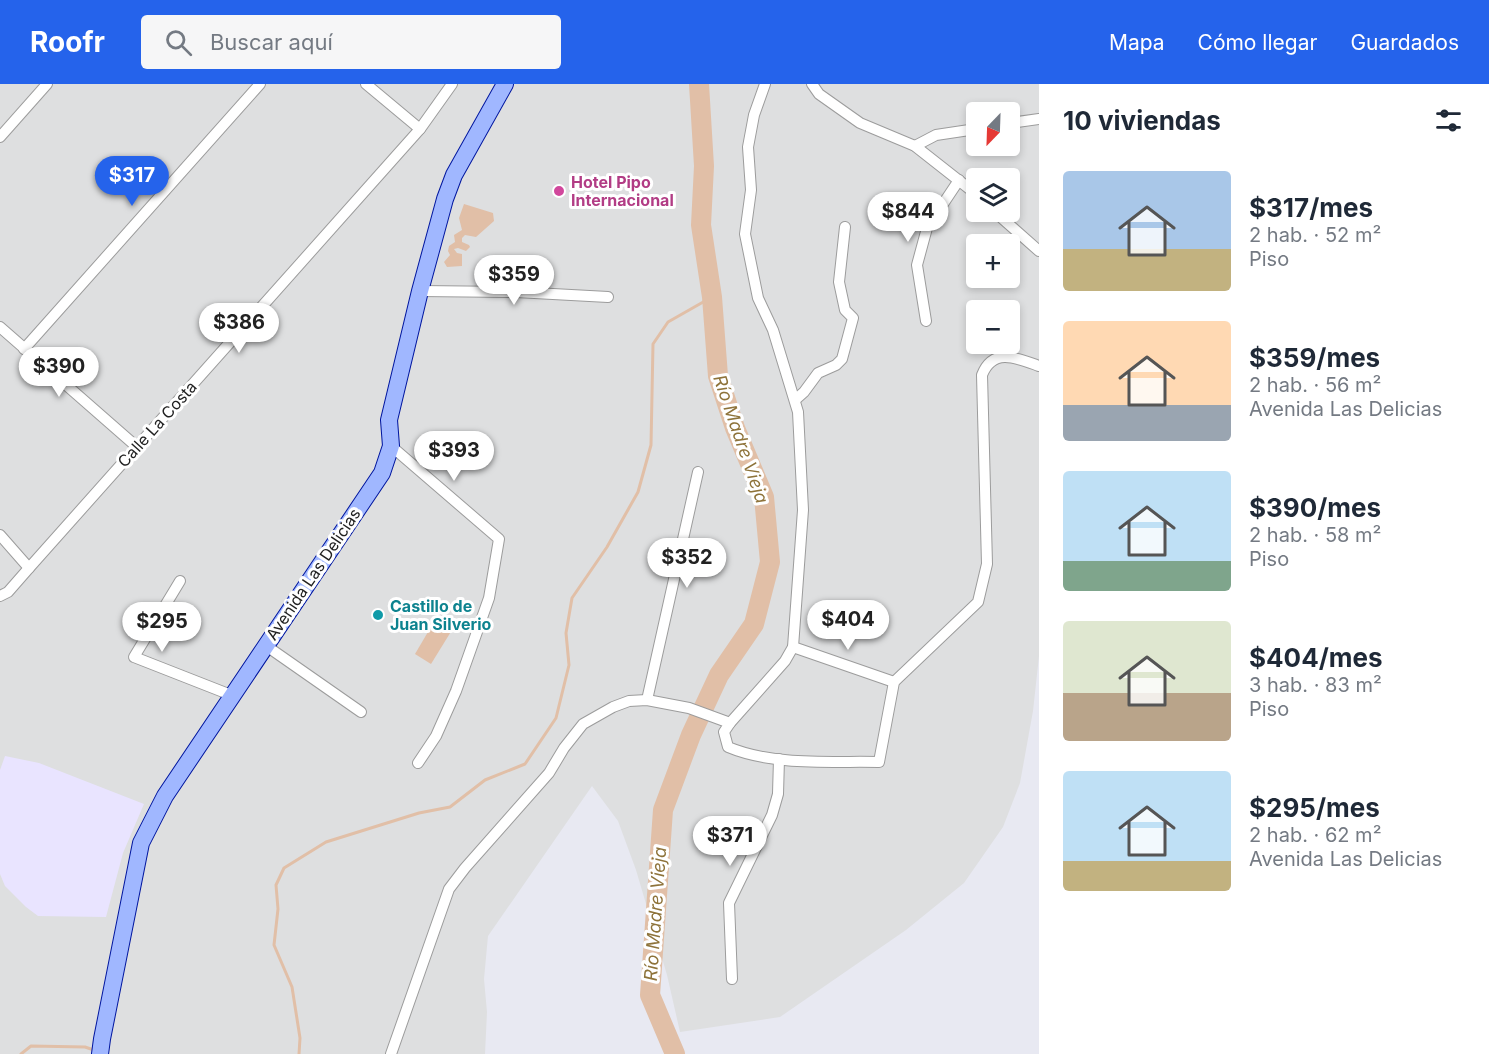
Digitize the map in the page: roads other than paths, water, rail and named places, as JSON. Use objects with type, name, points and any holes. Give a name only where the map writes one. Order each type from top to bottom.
[{"type":"main road","name":"Avenida Las Delicias","points":[[101,1046],[141,843],[165,796],[382,473],[391,446],[389,420],[445,199],[454,175],[505,84]]},
{"type":"street","points":[[0,137],[46,84]]},
{"type":"street","points":[[24,349],[260,84]]},
{"type":"street","points":[[366,84],[420,129]]},
{"type":"street","name":"Calle La Costa","points":[[0,596],[8,592],[420,129],[452,84]]},
{"type":"street","points":[[765,84],[754,115],[748,147],[751,190],[745,234],[758,298],[773,330],[798,412],[802,510],[793,647],[785,661],[724,732],[728,747],[742,753],[780,759],[879,762],[894,682],[978,602],[987,564],[982,375],[986,366],[997,358],[1014,357],[1039,366]]},
{"type":"street","points":[[812,84],[819,94],[860,123],[915,146],[966,186]]},
{"type":"street","points":[[1020,122],[1039,119]]},
{"type":"street","points":[[915,146],[936,135],[966,130]]},
{"type":"street","points":[[926,321],[916,265],[927,228],[959,180]]},
{"type":"street","points":[[1006,222],[1039,251]]},
{"type":"street","points":[[795,400],[804,392],[814,376],[839,362],[846,351],[853,318],[845,310],[839,282],[845,227]]},
{"type":"street","points":[[420,291],[516,292],[608,297]]},
{"type":"street","points":[[0,327],[137,447]]},
{"type":"street","points":[[391,446],[499,539],[489,598],[460,680],[436,736],[418,763]]},
{"type":"street","points":[[647,700],[698,472]]},
{"type":"street","points":[[0,535],[29,568]]},
{"type":"street","points":[[180,581],[134,657],[231,695]]},
{"type":"street","points":[[265,645],[361,712]]},
{"type":"street","points":[[793,647],[894,682]]},
{"type":"street","points":[[391,1054],[449,889],[549,773],[564,748],[583,724],[629,701],[647,700],[695,710],[730,723]]},
{"type":"street","points":[[732,979],[729,903],[772,815],[778,794],[780,759]]},
{"type":"waterway","name":"Río Madre Vieja","points":[[675,1054],[650,995],[663,810],[691,735],[719,675],[754,624],[770,562],[764,497],[735,428],[718,376],[712,297],[701,225],[704,166],[699,84]]},
{"type":"waterway","points":[[299,1054],[300,1038],[292,987],[274,945],[278,909],[276,885],[284,868],[326,842],[419,813],[450,807],[485,780],[525,764],[556,718],[569,665],[566,633],[572,598],[607,547],[638,492],[651,445],[653,344],[668,322],[712,297]]},
{"type":"waterway","points":[[21,1054],[31,1046],[85,1047],[94,1050]]},
{"type":"place","name":"Hotel Pipo Internacional","points":[[559,191]]},
{"type":"place","name":"Castillo de Juan Silverio","points":[[378,615]]}]
